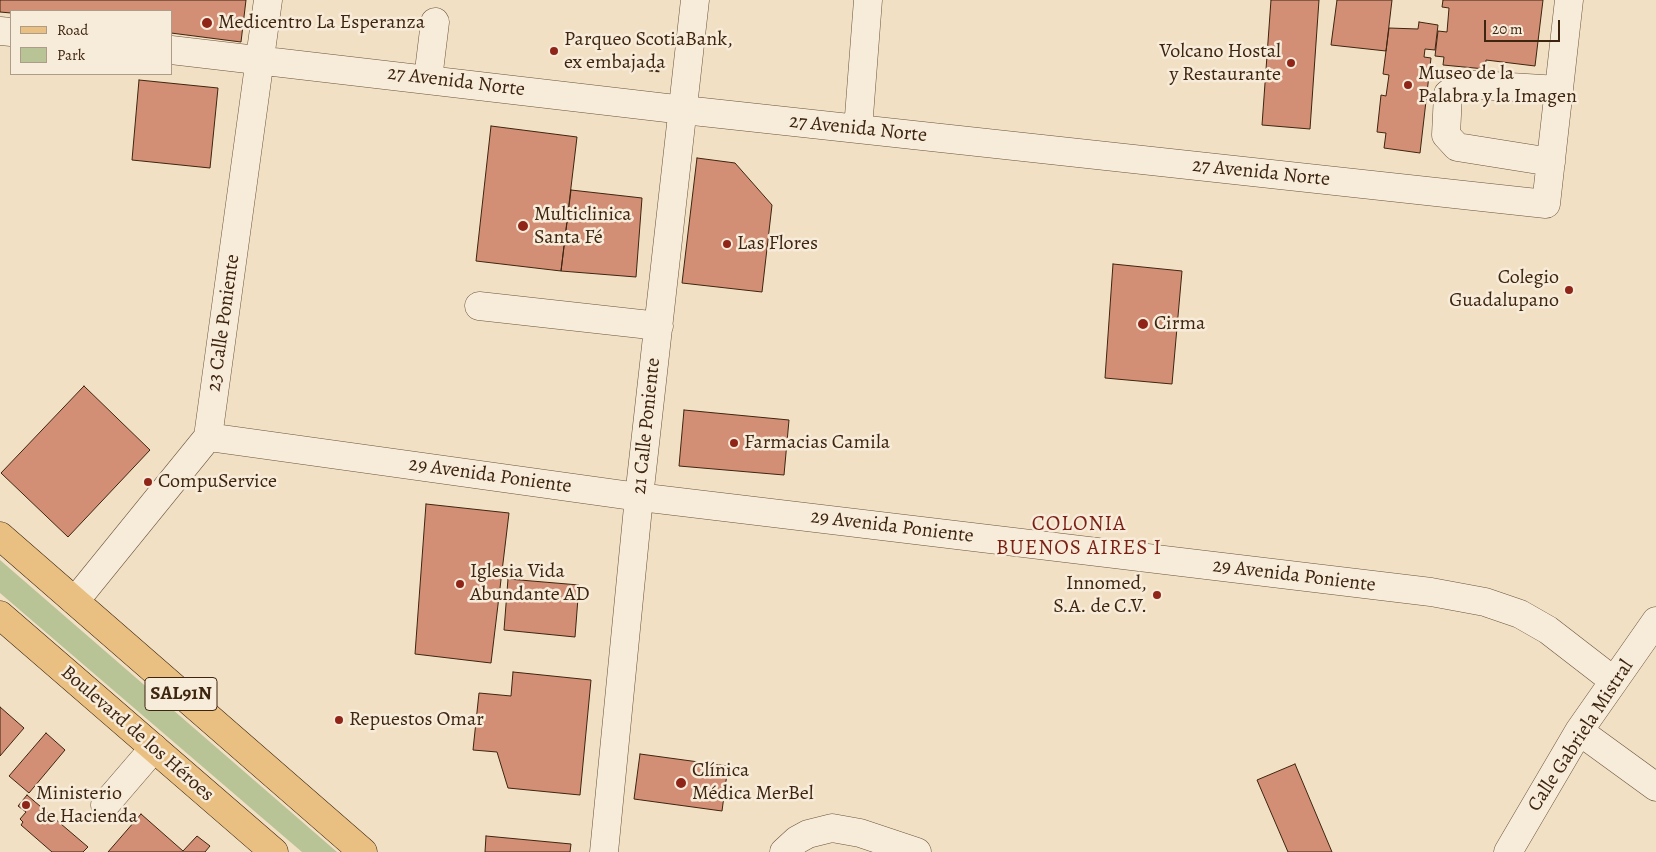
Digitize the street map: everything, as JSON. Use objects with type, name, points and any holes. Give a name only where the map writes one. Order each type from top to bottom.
[{"type":"main road","name":"SAL91N","points":[[0,536],[363,852]]},
{"type":"main road","name":"Boulevard de los Héroes","points":[[0,615],[274,852]]},
{"type":"street","name":"23 Calle Poniente","points":[[208,437],[268,0]]},
{"type":"street","name":"21 Calle Poniente","points":[[604,852],[639,497],[684,110],[694,0]]},
{"type":"street","points":[[858,129],[868,0]]},
{"type":"street","points":[[1559,90],[1461,84],[1448,94],[1446,134],[1457,147],[1551,162],[1559,90],[1569,0]]},
{"type":"street","points":[[428,79],[435,22]]},
{"type":"street","name":"27 Avenida Norte","points":[[172,50],[684,110],[1546,204],[1551,162]]},
{"type":"street","points":[[480,306],[659,326]]},
{"type":"street","points":[[75,601],[208,437]]},
{"type":"street","name":"29 Avenida Poniente","points":[[208,437],[639,497],[1431,592],[1467,598],[1520,614],[1548,630],[1614,681]]},
{"type":"street","name":"Calle Gabriela Mistral","points":[[1508,852],[1579,731],[1656,621]]},
{"type":"street","points":[[1579,731],[1656,787]]},
{"type":"street","points":[[105,805],[154,748]]},
{"type":"street","points":[[784,852],[796,840],[808,834],[832,828],[860,833],[917,852]]},
{"type":"green space","points":[[0,560],[337,852],[302,852],[0,593]]},
{"type":"building","name":"Medicentro La Esperanza","points":[[0,0],[246,0],[241,42],[172,33],[172,10],[10,10],[10,13],[0,12]]},
{"type":"building","name":"Volcano Hostal y Restaurante","points":[[1271,0],[1319,0],[1310,129],[1262,125]]},
{"type":"building","points":[[1337,0],[1392,0],[1386,51],[1331,45]]},
{"type":"building","points":[[1443,0],[1543,0],[1535,66],[1486,60],[1485,69],[1443,65],[1444,57],[1435,56],[1438,31],[1447,32],[1449,8],[1442,7]]},
{"type":"building","name":"Museo de la Palabra y la Imagen","points":[[1419,22],[1438,25],[1435,50],[1425,49],[1424,57],[1431,58],[1420,153],[1384,148],[1386,133],[1377,132],[1381,95],[1386,96],[1389,75],[1383,74],[1389,28],[1418,29]]},
{"type":"building","points":[[139,80],[218,88],[210,168],[132,160]]},
{"type":"building","name":"Multiclinica Santa Fé","points":[[491,126],[577,137],[561,271],[476,261]]},
{"type":"building","name":"Las Flores","points":[[697,158],[735,163],[772,205],[762,292],[682,283]]},
{"type":"building","points":[[571,190],[642,198],[636,277],[561,271]]},
{"type":"building","name":"Cirma","points":[[1113,264],[1182,271],[1172,384],[1105,378]]},
{"type":"building","points":[[84,386],[150,450],[68,537],[1,473]]},
{"type":"building","name":"Farmacias Camila","points":[[684,410],[789,420],[784,475],[679,466]]},
{"type":"building","name":"Iglesia Vida Abundante AD","points":[[426,504],[509,513],[491,663],[415,654]]},
{"type":"building","points":[[508,579],[579,585],[575,637],[504,630]]},
{"type":"building","points":[[513,672],[591,680],[580,795],[508,788],[497,752],[473,750],[479,693],[511,696]]},
{"type":"building","points":[[0,707],[24,728],[0,756]]},
{"type":"building","points":[[46,733],[65,750],[29,793],[9,776]]},
{"type":"building","name":"Clínica Médica MerBel","points":[[640,754],[728,766],[722,811],[634,799]]},
{"type":"building","points":[[1295,764],[1332,852],[1288,852],[1257,780]]},
{"type":"building","points":[[27,795],[88,847],[83,852],[52,852],[21,825],[23,822],[20,819],[26,812],[18,806]]},
{"type":"building","points":[[141,814],[183,851],[197,836],[210,846],[205,852],[108,852]]},
{"type":"building","points":[[486,836],[571,844],[570,852],[485,852]]},
{"type":"place","name":"Medicentro La Esperanza","points":[[207,23]]},
{"type":"place","name":"Parqueo ScotiaBank, ex embajada","points":[[554,51]]},
{"type":"place","name":"Volcano Hostal y Restaurante","points":[[1291,63]]},
{"type":"place","name":"Museo de la Palabra y la Imagen","points":[[1408,85]]},
{"type":"place","name":"Multiclinica Santa Fé","points":[[523,226]]},
{"type":"place","name":"Las Flores","points":[[727,244]]},
{"type":"place","name":"Colegio Guadalupano","points":[[1569,290]]},
{"type":"place","name":"Cirma","points":[[1143,324]]},
{"type":"place","name":"Farmacias Camila","points":[[734,443]]},
{"type":"place","name":"CompuService","points":[[148,482]]},
{"type":"place","name":"Iglesia Vida Abundante AD","points":[[460,584]]},
{"type":"place","name":"Innomed, S.A. de C.V.","points":[[1157,595]]},
{"type":"place","name":"Repuestos Omar","points":[[339,720]]},
{"type":"place","name":"Clínica Médica MerBel","points":[[681,783]]},
{"type":"place","name":"Ministerio de Hacienda","points":[[26,805]]},
{"type":"district","name":"COLONIA BUENOS AIRES I","points":[[1079,537]]}]
